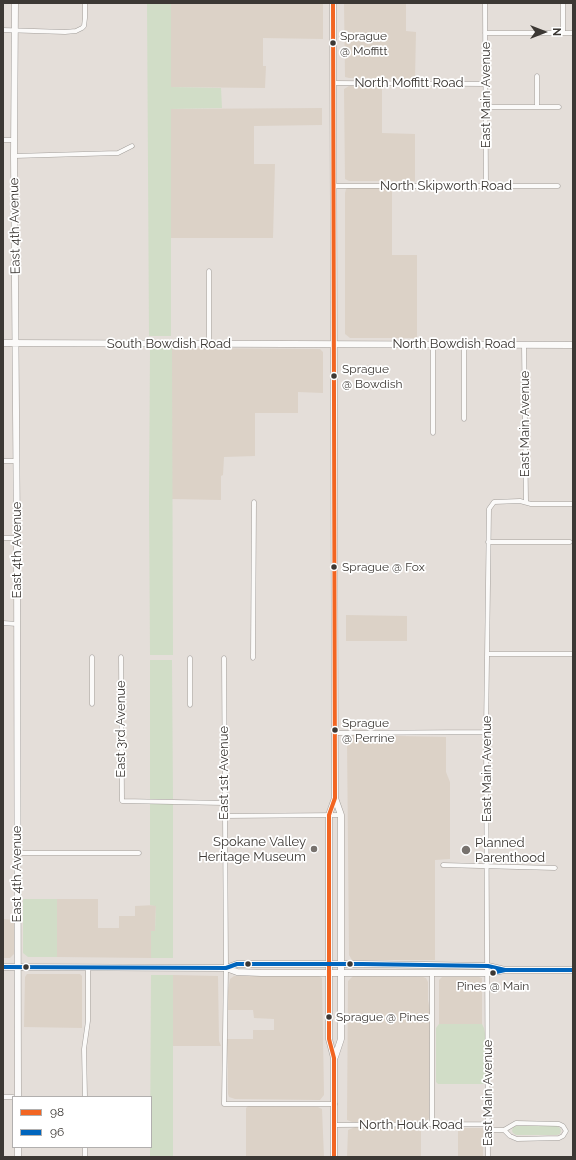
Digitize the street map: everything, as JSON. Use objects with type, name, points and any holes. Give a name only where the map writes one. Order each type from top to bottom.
[{"type":"main road","name":"East 4th Avenue","points":[[15,3],[14,156],[17,461],[18,1096]]},
{"type":"main road","points":[[333,3],[335,798],[341,815],[342,973],[341,1039],[334,1058]]},
{"type":"main road","name":"South Bowdish Road","points":[[3,343],[334,343]]},
{"type":"main road","name":"North Bowdish Road","points":[[334,343],[573,345]]},
{"type":"main road","points":[[334,1157],[334,1058],[329,1039],[329,815],[335,798]]},
{"type":"main road","points":[[226,968],[237,964],[341,964],[488,966],[505,970],[573,970]]},
{"type":"main road","points":[[3,967],[226,968],[237,972],[488,974],[505,970]]},
{"type":"street","points":[[3,30],[71,32],[82,28],[85,18],[85,3]]},
{"type":"street","name":"East Main Avenue","points":[[485,3],[486,187]]},
{"type":"street","points":[[563,3],[563,33]]},
{"type":"street","points":[[485,32],[573,33]]},
{"type":"street","points":[[537,76],[537,106]]},
{"type":"street","name":"North Moffitt Road","points":[[333,83],[485,84]]},
{"type":"street","points":[[486,107],[559,107]]},
{"type":"street","points":[[3,140],[14,140]]},
{"type":"street","points":[[14,156],[118,153],[132,146]]},
{"type":"street","name":"North Skipworth Road","points":[[334,186],[558,186]]},
{"type":"street","points":[[209,271],[209,344]]},
{"type":"street","points":[[433,344],[433,433]]},
{"type":"street","points":[[464,344],[464,419]]},
{"type":"street","name":"East Main Avenue","points":[[488,1157],[486,732],[488,542],[490,509],[494,502],[526,502],[524,345]]},
{"type":"street","points":[[3,461],[17,461]]},
{"type":"street","points":[[253,658],[254,502]]},
{"type":"street","points":[[526,502],[532,504],[573,504]]},
{"type":"street","points":[[3,538],[17,538]]},
{"type":"street","points":[[488,542],[570,542]]},
{"type":"street","points":[[3,623],[17,624]]},
{"type":"street","points":[[487,654],[573,654]]},
{"type":"street","points":[[92,657],[92,704]]},
{"type":"street","name":"East 3rd Avenue","points":[[121,657],[122,802],[224,803]]},
{"type":"street","points":[[190,658],[190,706]]},
{"type":"street","name":"East 1st Avenue","points":[[224,658],[226,968],[224,1104],[335,1104]]},
{"type":"street","points":[[335,734],[486,732]]},
{"type":"street","points":[[224,816],[341,815]]},
{"type":"street","points":[[18,853],[139,853]]},
{"type":"street","points":[[444,866],[554,868]]},
{"type":"street","points":[[84,1096],[84,1049],[88,1021],[88,967]]},
{"type":"street","points":[[432,973],[432,1125]]},
{"type":"street","points":[[488,1130],[504,1130],[516,1123],[559,1124],[563,1126],[566,1131],[563,1136],[559,1138],[517,1139],[510,1136],[504,1130]]},
{"type":"street","name":"North Houk Road","points":[[334,1125],[488,1124]]},
{"type":"shaded area","points":[[171,3],[323,3],[323,39],[263,38],[263,66],[266,66],[265,88],[171,87]]},
{"type":"shaded area","points":[[344,3],[406,3],[406,31],[416,32],[415,79],[345,77]]},
{"type":"shaded area","points":[[382,85],[382,133],[415,134],[415,181],[349,181],[345,179],[344,89],[349,86]]},
{"type":"shaded area","points":[[322,108],[322,125],[254,126],[254,164],[275,164],[273,238],[171,238],[171,109]]},
{"type":"shaded area","points":[[392,188],[392,255],[417,255],[417,338],[350,338],[345,334],[345,193],[346,189]]},
{"type":"shaded area","points":[[172,348],[320,349],[323,352],[323,393],[298,392],[298,413],[255,413],[255,456],[224,457],[223,475],[221,476],[221,500],[172,499]]},
{"type":"shaded area","points":[[346,615],[407,616],[407,641],[346,641]]},
{"type":"shaded area","points":[[351,735],[446,737],[446,772],[450,782],[450,859],[435,860],[435,960],[352,960],[349,955],[347,739]]},
{"type":"shaded area","points":[[57,899],[98,899],[98,928],[119,928],[119,916],[135,916],[135,906],[156,905],[155,931],[151,932],[151,958],[57,957]]},
{"type":"shaded area","points":[[3,919],[14,920],[14,954],[10,958],[3,958]]},
{"type":"shaded area","points":[[27,974],[80,974],[82,976],[82,1028],[24,1027],[25,977]]},
{"type":"shaded area","points":[[173,975],[218,976],[219,1041],[221,1046],[173,1046]]},
{"type":"shaded area","points":[[234,976],[319,976],[322,978],[324,1095],[320,1100],[235,1099],[229,1097],[227,1039],[253,1039],[253,1030],[274,1030],[274,1019],[254,1018],[253,1010],[228,1010],[228,991],[230,979]]},
{"type":"shaded area","points":[[353,976],[423,977],[426,978],[428,982],[428,1000],[430,1011],[429,1118],[425,1123],[352,1122],[347,1120],[348,981]]},
{"type":"shaded area","points":[[442,977],[482,978],[482,1024],[439,1024],[439,980]]},
{"type":"shaded area","points":[[248,1106],[318,1107],[322,1109],[324,1157],[246,1157],[246,1108]]},
{"type":"shaded area","points":[[355,1127],[421,1127],[421,1157],[347,1157],[348,1130]]},
{"type":"shaded area","points":[[458,1128],[483,1128],[483,1157],[458,1157]]},
{"type":"green space","points":[[147,3],[171,3],[171,87],[221,88],[222,108],[171,109],[171,336],[149,336]]},
{"type":"green space","points":[[150,348],[172,348],[173,655],[150,655]]},
{"type":"green space","points":[[150,660],[172,660],[173,799],[150,799]]},
{"type":"green space","points":[[150,804],[173,804],[173,958],[151,958],[151,931],[155,931],[156,906],[150,905]]},
{"type":"green space","points":[[23,899],[57,899],[57,957],[28,957],[23,953]]},
{"type":"green space","points":[[151,975],[173,975],[173,1157],[150,1157],[150,1148],[152,1148],[152,1096],[150,1096]]},
{"type":"green space","points":[[439,1024],[482,1024],[486,1039],[487,1084],[438,1084],[436,1082],[436,1028]]},
{"type":"green space","points":[[557,1126],[561,1131],[560,1134],[557,1135],[516,1135],[512,1131],[513,1127]]},
{"type":"transit line","name":"98","points":[[333,3],[335,798],[329,815],[329,1039],[334,1058],[334,1157]]},
{"type":"transit line","name":"96","points":[[3,967],[226,968],[237,964],[363,964],[488,966],[505,970]]},
{"type":"transit line","name":"96","points":[[492,973],[505,970],[573,970]]},
{"type":"place","name":"Sprague @ Moffitt","points":[[333,43]]},
{"type":"place","name":"Sprague @ Bowdish","points":[[334,376]]},
{"type":"place","name":"Sprague @ Fox","points":[[334,567]]},
{"type":"place","name":"Sprague @ Perrine","points":[[335,730]]},
{"type":"place","name":"Spokane Valley Heritage Museum","points":[[314,849]]},
{"type":"place","name":"Planned Parenthood","points":[[466,850]]},
{"type":"place","name":"Pines @ Main","points":[[493,973]]},
{"type":"place","name":"Sprague @ Pines","points":[[329,1017]]}]
